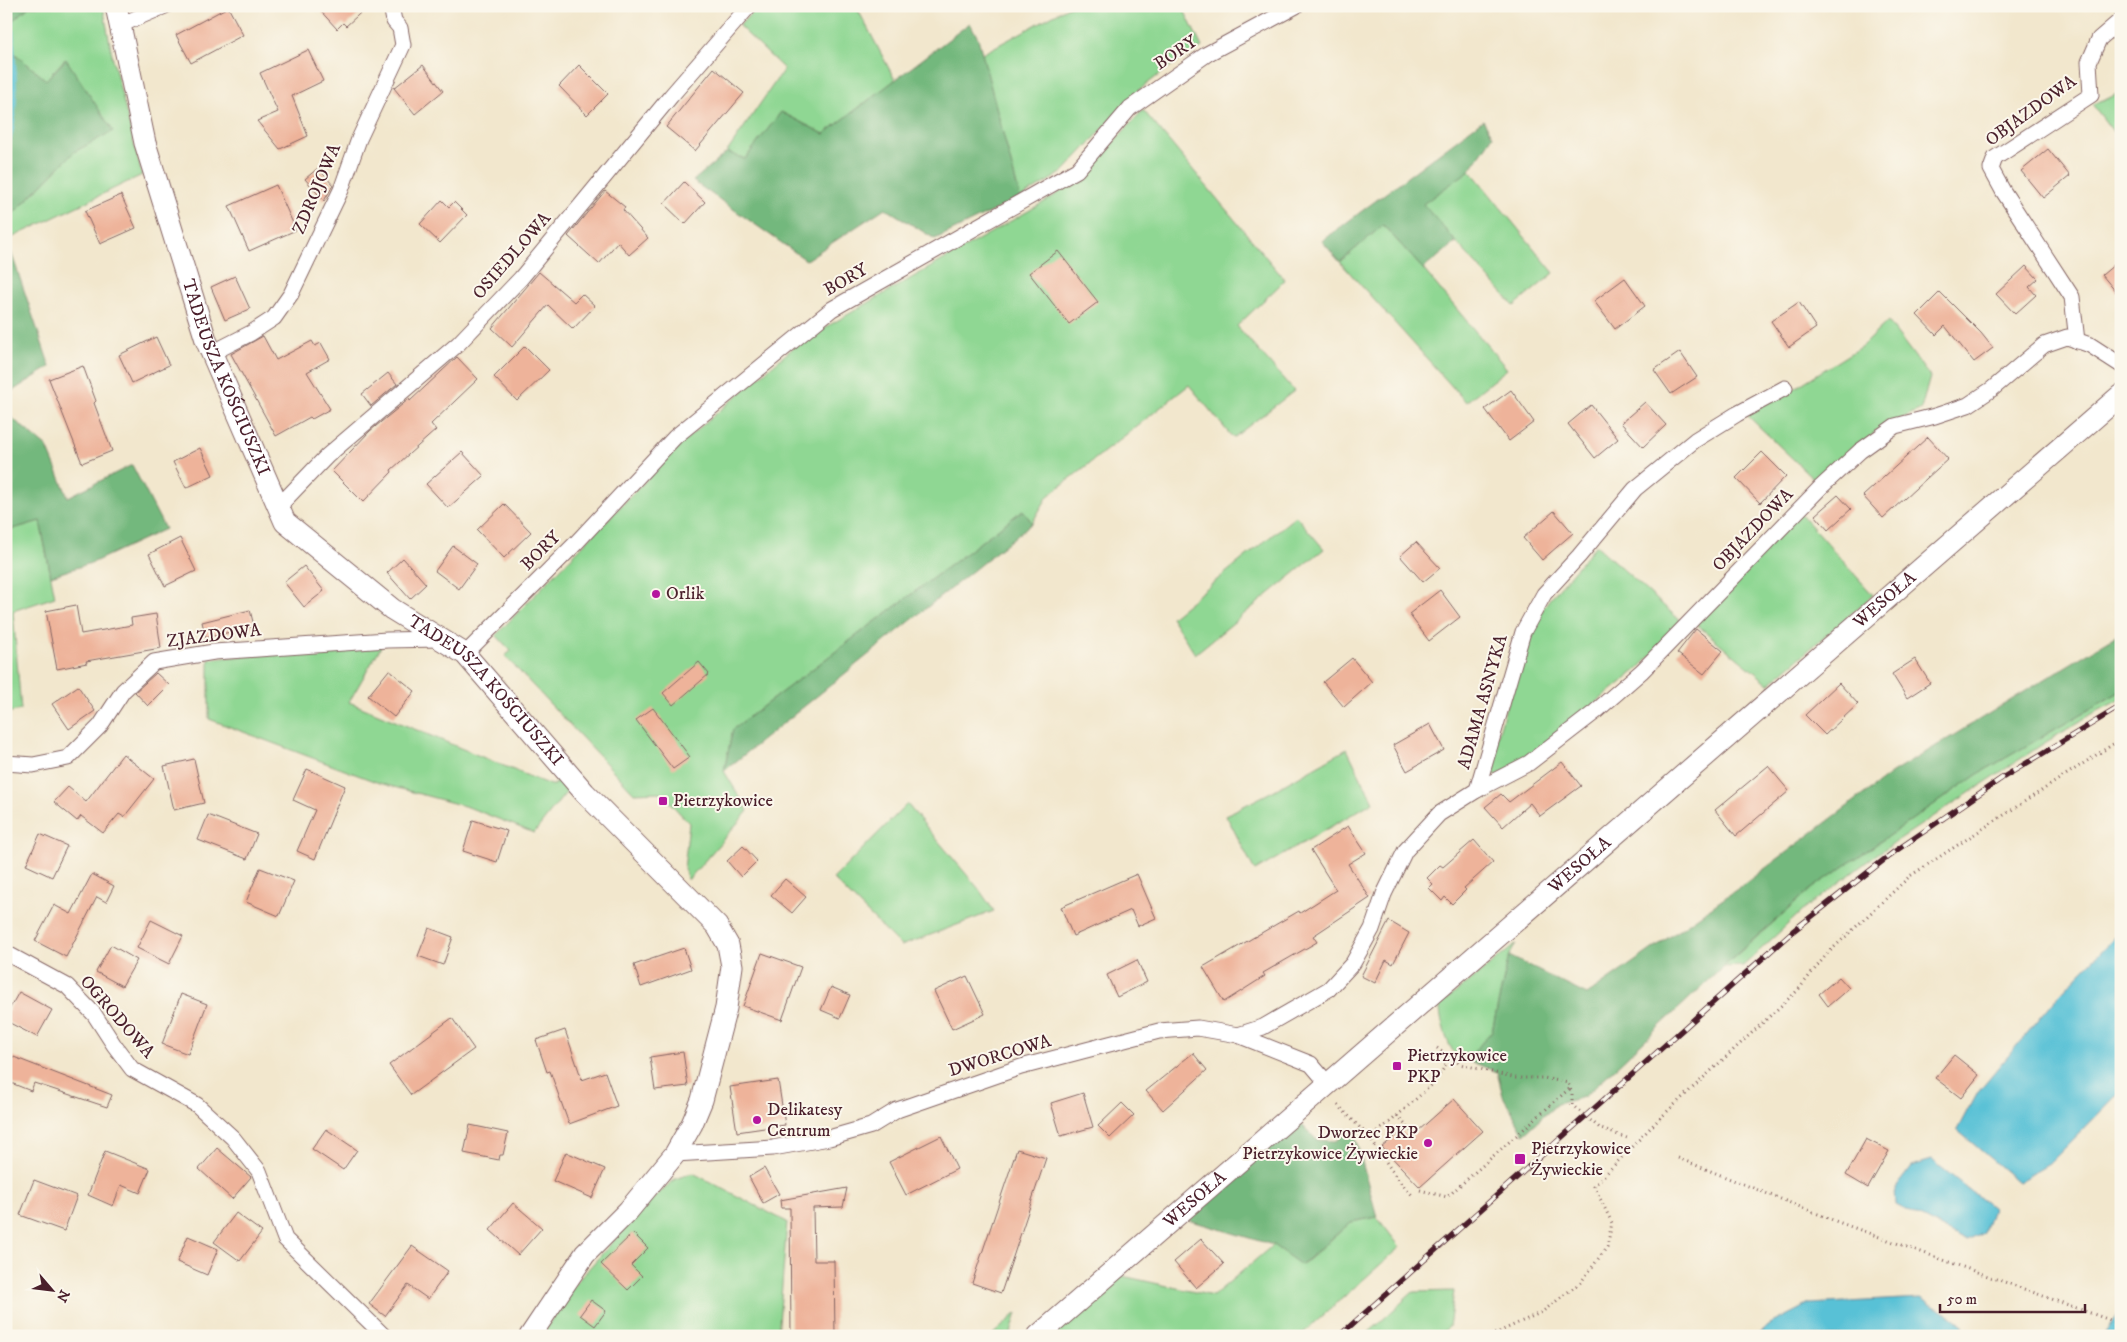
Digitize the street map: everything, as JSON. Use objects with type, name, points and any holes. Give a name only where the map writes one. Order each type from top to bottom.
[{"type":"street","points":[[118,16],[165,6]]},
{"type":"street","name":"ZDROJOWA","points":[[212,353],[251,333],[274,318],[292,294],[341,190],[358,139],[393,71],[403,45],[400,28],[394,21],[391,6]]},
{"type":"street","name":"OSIEDLOWA","points":[[278,508],[327,456],[458,344],[521,278],[671,96],[749,6]]},
{"type":"street","name":"BORY","points":[[465,654],[576,543],[674,437],[832,309],[1077,170],[1130,108],[1207,54],[1296,6]]},
{"type":"street","name":"TADEUSZA KOŚCIUSZKI","points":[[118,16],[146,143],[203,330],[285,522],[392,609],[465,654],[586,793],[717,926],[728,946],[732,966],[726,1008],[702,1100],[692,1124],[676,1154],[628,1211],[585,1254],[530,1336]]},
{"type":"street","name":"OBJAZDOWA","points":[[1477,790],[1530,763],[1595,712],[1635,677],[1821,487],[1860,451],[1895,426],[1968,405],[1992,389],[2044,345],[2067,337],[2077,340],[2072,297],[1990,169],[1995,158],[2091,95],[2089,62],[2099,39],[2121,20]]},
{"type":"street","points":[[2077,340],[2090,345],[2121,365]]},
{"type":"street","name":"ADAMA ASNYKA","points":[[1238,1035],[1263,1028],[1328,988],[1353,963],[1372,930],[1384,894],[1405,851],[1439,814],[1477,790],[1523,632],[1544,594],[1579,556],[1635,489],[1695,440],[1737,414],[1785,388]]},
{"type":"street","name":"WESOŁA","points":[[1038,1336],[2121,395]]},
{"type":"street","name":"ZJAZDOWA","points":[[6,763],[33,764],[68,758],[100,726],[123,691],[154,662],[214,652],[387,640],[440,639]]},
{"type":"street","name":"OGRODOWA","points":[[6,954],[67,986],[94,1014],[132,1069],[197,1105],[233,1138],[259,1170],[285,1239],[384,1336]]},
{"type":"street","name":"DWORCOWA","points":[[676,1154],[773,1148],[829,1138],[871,1126],[896,1110],[1021,1067],[1159,1031],[1198,1028],[1238,1035],[1311,1064],[1328,1084]]},
{"type":"path","points":[[1490,1336],[1542,1312],[1581,1282],[1606,1247],[1612,1223],[1594,1186],[1657,1121],[1798,990],[1827,954],[1910,876],[2121,739]]},
{"type":"path","points":[[1437,1048],[1460,1064],[1516,1078],[1544,1078],[1568,1083],[1572,1093],[1572,1106],[1601,1129],[1630,1139]]},
{"type":"path","points":[[1369,1137],[1397,1116],[1435,1082],[1451,1057]]},
{"type":"path","points":[[1420,1190],[1447,1197],[1570,1088]]},
{"type":"path","points":[[1338,1105],[1369,1137],[1399,1181],[1413,1196]]},
{"type":"path","points":[[1397,1116],[1414,1134]]},
{"type":"path","points":[[1678,1158],[1838,1222],[2121,1324]]},
{"type":"green space","points":[[6,6],[30,6],[6,26]]},
{"type":"green space","points":[[30,6],[103,6],[113,60],[142,175],[7,240],[10,217],[74,152],[112,131],[65,59],[46,80],[6,46],[6,26]]},
{"type":"green space","points":[[758,6],[856,6],[895,80],[824,134],[781,112],[745,159],[727,152],[784,69],[739,26]]},
{"type":"green space","points":[[1070,6],[1182,6],[1202,47],[1169,67],[1138,91],[1063,172],[1020,198],[982,54]]},
{"type":"green space","points":[[970,23],[978,38],[1020,198],[935,239],[885,208],[806,260],[693,181],[727,152],[745,159],[781,112],[824,134]]},
{"type":"green space","points":[[6,46],[46,80],[66,59],[113,131],[74,152],[10,217],[7,240],[50,367],[6,395]]},
{"type":"green space","points":[[2121,92],[2121,142],[2092,104]]},
{"type":"green space","points":[[1143,110],[1285,280],[1237,326],[1294,391],[1233,438],[1189,385],[1048,496],[1032,523],[1023,510],[733,729],[724,771],[748,811],[688,880],[684,869],[689,823],[660,792],[634,793],[505,656],[511,651],[496,635],[684,441],[800,342],[1051,198],[1085,173]]},
{"type":"green space","points":[[1483,120],[1493,136],[1470,170],[1423,204],[1456,242],[1423,269],[1383,225],[1340,262],[1322,241]]},
{"type":"green space","points":[[1470,170],[1554,273],[1514,306],[1422,204]]},
{"type":"green space","points":[[1383,225],[1423,269],[1507,369],[1466,402],[1340,262]]},
{"type":"green space","points":[[1888,321],[1930,377],[1921,409],[1878,430],[1817,482],[1746,414],[1795,388],[1862,346]]},
{"type":"green space","points":[[6,413],[47,447],[68,497],[132,465],[165,529],[94,562],[51,576],[40,521],[6,531]]},
{"type":"green space","points":[[1023,510],[1032,523],[724,771],[733,729]]},
{"type":"green space","points":[[1799,512],[1873,595],[1769,684],[1696,624]]},
{"type":"green space","points":[[1296,516],[1324,549],[1195,654],[1171,617]]},
{"type":"green space","points":[[40,521],[55,597],[13,611],[21,710],[6,713],[6,531]]},
{"type":"green space","points":[[1596,545],[1683,623],[1638,669],[1548,741],[1507,770],[1497,775],[1491,773],[1489,767],[1525,639],[1548,601]]},
{"type":"green space","points":[[2121,634],[2121,691],[1978,774],[1810,890],[1738,953],[1584,1097],[1557,1104],[1524,1134],[1503,1096],[1497,1072],[1467,1060],[1492,1031],[1509,956],[1587,995],[1743,885],[1892,773]]},
{"type":"green space","points":[[382,645],[349,702],[550,785],[555,785],[556,779],[568,790],[534,833],[468,807],[379,783],[209,719],[209,659]]},
{"type":"green space","points":[[2121,691],[2121,699],[2043,744],[1877,854],[1802,911],[1743,966],[1723,967],[1810,890],[1978,774]]},
{"type":"green space","points":[[1347,749],[1373,802],[1255,871],[1226,815]]},
{"type":"green space","points":[[907,804],[978,888],[994,911],[901,946],[833,879]]},
{"type":"green space","points":[[1516,944],[1509,956],[1492,1031],[1467,1060],[1456,1055],[1444,1031],[1440,1005]]},
{"type":"green space","points":[[1292,1115],[1317,1140],[1335,1141],[1353,1129],[1377,1217],[1351,1222],[1301,1265],[1273,1245],[1175,1216]]},
{"type":"green space","points":[[693,1173],[787,1222],[778,1336],[541,1336],[573,1286],[644,1207],[675,1179]]},
{"type":"green space","points":[[1377,1217],[1400,1247],[1300,1336],[1038,1336],[1109,1273],[1213,1296],[1273,1245],[1302,1265],[1351,1222]]},
{"type":"green space","points":[[1454,1291],[1449,1327],[1437,1336],[1365,1336],[1413,1292]]},
{"type":"green space","points":[[1017,1313],[1010,1336],[991,1336]]},
{"type":"water","points":[[2121,931],[2121,1091],[2049,1164],[2018,1182],[1957,1130],[1975,1096],[2058,996]]},
{"type":"water","points":[[1932,1160],[1992,1208],[1984,1233],[1967,1241],[1896,1205],[1895,1188],[1912,1166]]},
{"type":"water","points":[[1921,1298],[1963,1324],[1963,1336],[1756,1336],[1770,1324],[1809,1304]]},
{"type":"water","points":[[2121,1311],[2121,1336],[2103,1336]]},
{"type":"building","points":[[316,6],[368,6],[346,26],[343,23],[337,29]]},
{"type":"building","points":[[228,7],[243,35],[191,63],[176,35]]},
{"type":"building","points":[[308,50],[323,81],[292,96],[308,136],[280,149],[257,121],[278,112],[260,73]]},
{"type":"building","points":[[423,65],[443,91],[415,114],[394,88]]},
{"type":"building","points":[[579,65],[608,94],[587,115],[559,86]]},
{"type":"building","points":[[714,68],[744,93],[695,151],[666,127]]},
{"type":"building","points":[[2048,149],[2070,176],[2043,198],[2021,171]]},
{"type":"building","points":[[318,168],[333,185],[324,201],[305,179]]},
{"type":"building","points":[[684,182],[705,202],[685,224],[664,204]]},
{"type":"building","points":[[276,185],[296,230],[249,251],[229,206]]},
{"type":"building","points":[[605,191],[625,207],[623,210],[648,238],[629,255],[618,242],[599,264],[568,236]]},
{"type":"building","points":[[121,195],[136,228],[100,244],[85,211]]},
{"type":"building","points":[[442,200],[449,207],[454,202],[467,215],[440,243],[420,224]]},
{"type":"building","points":[[1058,251],[1098,302],[1069,324],[1029,273]]},
{"type":"building","points":[[2121,259],[2121,298],[2102,275]]},
{"type":"building","points":[[2026,266],[2038,279],[2029,287],[2036,295],[2015,314],[1996,294]]},
{"type":"building","points":[[539,272],[574,302],[582,294],[595,306],[573,329],[548,305],[512,347],[492,328]]},
{"type":"building","points":[[235,276],[250,309],[225,320],[211,287]]},
{"type":"building","points":[[1625,278],[1645,306],[1615,329],[1594,301]]},
{"type":"building","points":[[1940,292],[1981,333],[1993,348],[1974,362],[1945,326],[1936,335],[1917,315]]},
{"type":"building","points":[[1799,302],[1816,328],[1789,347],[1771,321]]},
{"type":"building","points":[[263,336],[276,360],[312,341],[315,346],[321,343],[330,359],[307,372],[330,409],[312,419],[310,417],[276,436],[231,354]]},
{"type":"building","points":[[156,337],[169,365],[132,383],[119,355]]},
{"type":"building","points":[[525,346],[549,370],[517,401],[494,377]]},
{"type":"building","points":[[1680,352],[1697,377],[1671,394],[1654,370]]},
{"type":"building","points":[[457,357],[478,379],[431,424],[436,430],[391,470],[392,472],[363,502],[332,471],[370,431],[409,399],[410,401]]},
{"type":"building","points":[[83,366],[96,401],[94,403],[112,451],[82,463],[49,379]]},
{"type":"building","points":[[388,373],[397,384],[371,406],[362,394]]},
{"type":"building","points":[[1511,390],[1534,422],[1509,441],[1485,409]]},
{"type":"building","points":[[1645,402],[1666,425],[1643,447],[1621,423]]},
{"type":"building","points":[[1591,405],[1618,439],[1595,458],[1568,424]]},
{"type":"building","points":[[1928,437],[1948,459],[1883,518],[1863,496]]},
{"type":"building","points":[[200,448],[213,475],[186,488],[173,462]]},
{"type":"building","points":[[462,452],[484,476],[448,508],[426,484]]},
{"type":"building","points":[[1762,452],[1786,476],[1760,503],[1736,478]]},
{"type":"building","points":[[1838,495],[1851,509],[1828,530],[1815,515]]},
{"type":"building","points":[[504,504],[531,532],[504,558],[477,530]]},
{"type":"building","points":[[1554,511],[1573,533],[1542,560],[1523,538]]},
{"type":"building","points":[[180,538],[196,571],[165,586],[149,554]]},
{"type":"building","points":[[1416,542],[1440,568],[1423,582],[1400,556]]},
{"type":"building","points":[[453,546],[477,564],[459,589],[435,571]]},
{"type":"building","points":[[403,558],[426,584],[410,599],[387,573]]},
{"type":"building","points":[[304,566],[324,591],[304,607],[284,582]]},
{"type":"building","points":[[1440,590],[1460,617],[1429,641],[1409,614]]},
{"type":"building","points":[[76,605],[81,634],[132,625],[131,618],[156,614],[161,648],[86,661],[87,663],[57,669],[46,611]]},
{"type":"building","points":[[250,610],[254,626],[206,638],[202,622]]},
{"type":"building","points":[[1696,629],[1723,651],[1704,674],[1677,653]]},
{"type":"building","points":[[1352,658],[1372,682],[1344,707],[1323,682]]},
{"type":"building","points":[[1915,659],[1930,683],[1907,698],[1892,674]]},
{"type":"building","points":[[699,662],[709,674],[673,705],[663,693]]},
{"type":"building","points":[[389,670],[415,691],[394,717],[368,696]]},
{"type":"building","points":[[156,673],[169,685],[148,706],[135,692]]},
{"type":"building","points":[[1839,683],[1858,704],[1825,735],[1805,715]]},
{"type":"building","points":[[78,686],[95,711],[69,729],[52,704]]},
{"type":"building","points":[[653,708],[690,757],[673,769],[636,720]]},
{"type":"building","points":[[1430,724],[1444,750],[1407,771],[1393,745]]},
{"type":"building","points":[[123,754],[154,779],[124,817],[119,814],[103,833],[81,816],[77,821],[54,802],[68,787],[86,802]]},
{"type":"building","points":[[194,759],[204,803],[174,810],[164,766]]},
{"type":"building","points":[[1562,762],[1581,786],[1540,816],[1530,803],[1503,827],[1485,807],[1501,794],[1509,802]]},
{"type":"building","points":[[1768,766],[1789,791],[1736,836],[1715,810]]},
{"type":"building","points":[[307,769],[345,786],[315,859],[297,851],[315,810],[293,800]]},
{"type":"building","points":[[208,815],[257,834],[247,859],[198,840]]},
{"type":"building","points":[[473,820],[507,831],[497,862],[463,851]]},
{"type":"building","points":[[1348,826],[1366,853],[1348,864],[1370,898],[1313,936],[1317,942],[1263,973],[1265,976],[1224,1002],[1203,967],[1299,911],[1300,913],[1336,890],[1311,850]]},
{"type":"building","points":[[40,834],[67,846],[52,877],[26,865]]},
{"type":"building","points":[[1474,840],[1493,862],[1464,888],[1466,890],[1452,904],[1445,897],[1442,901],[1429,888],[1433,884],[1427,878],[1440,865],[1443,867]]},
{"type":"building","points":[[743,846],[757,861],[741,877],[727,861]]},
{"type":"building","points":[[260,868],[294,881],[279,916],[246,902]]},
{"type":"building","points":[[92,874],[114,886],[106,902],[97,897],[66,957],[35,941],[54,905],[71,914]]},
{"type":"building","points":[[1137,874],[1156,918],[1138,926],[1131,910],[1073,936],[1061,907]]},
{"type":"building","points":[[785,879],[806,897],[792,913],[771,895]]},
{"type":"building","points":[[151,920],[183,936],[169,964],[137,948]]},
{"type":"building","points":[[1389,921],[1409,933],[1393,964],[1386,960],[1375,983],[1361,976]]},
{"type":"building","points":[[429,928],[453,937],[443,965],[418,956]]},
{"type":"building","points":[[111,945],[137,960],[122,986],[96,972]]},
{"type":"building","points":[[684,948],[691,969],[641,987],[634,965]]},
{"type":"building","points":[[762,953],[801,967],[782,1020],[743,1006]]},
{"type":"building","points":[[1137,960],[1147,982],[1117,997],[1107,975]]},
{"type":"building","points":[[967,976],[985,1014],[952,1029],[934,991]]},
{"type":"building","points":[[1839,977],[1849,988],[1828,1006],[1819,994]]},
{"type":"building","points":[[831,987],[850,995],[840,1018],[821,1010]]},
{"type":"building","points":[[19,992],[52,1010],[37,1037],[6,1021],[6,1015]]},
{"type":"building","points":[[181,994],[207,1004],[188,1054],[162,1044]]},
{"type":"building","points":[[452,1018],[474,1049],[411,1095],[389,1065]]},
{"type":"building","points":[[565,1030],[582,1080],[605,1072],[617,1106],[569,1124],[550,1071],[547,1072],[536,1040]]},
{"type":"building","points":[[683,1052],[688,1086],[655,1090],[650,1057]]},
{"type":"building","points":[[1193,1053],[1207,1070],[1163,1110],[1146,1091]]},
{"type":"building","points":[[6,1054],[112,1095],[107,1107],[34,1083],[31,1091],[6,1081]]},
{"type":"building","points":[[1954,1055],[1979,1075],[1961,1098],[1935,1078]]},
{"type":"building","points":[[778,1080],[785,1125],[737,1132],[730,1087]]},
{"type":"building","points":[[1083,1093],[1093,1127],[1061,1136],[1051,1103]]},
{"type":"building","name":"Dworzec PKP Pietrzykowice Żywieckie","points":[[1454,1099],[1483,1131],[1420,1187],[1382,1147],[1402,1131],[1409,1139]]},
{"type":"building","points":[[1122,1103],[1134,1115],[1110,1138],[1098,1126]]},
{"type":"building","points":[[470,1125],[508,1133],[503,1155],[500,1155],[499,1160],[464,1153]]},
{"type":"building","points":[[326,1129],[357,1150],[343,1170],[312,1149]]},
{"type":"building","points":[[941,1136],[957,1169],[906,1195],[889,1162]]},
{"type":"building","points":[[1866,1139],[1889,1151],[1868,1188],[1846,1175]]},
{"type":"building","points":[[217,1148],[251,1177],[232,1199],[199,1169]]},
{"type":"building","points":[[1017,1149],[1046,1158],[1001,1293],[972,1283]]},
{"type":"building","points":[[105,1151],[150,1169],[140,1193],[121,1185],[113,1206],[88,1195]]},
{"type":"building","points":[[566,1152],[605,1169],[592,1198],[553,1181]]},
{"type":"building","points":[[764,1168],[779,1194],[763,1203],[749,1177]]},
{"type":"building","points":[[34,1180],[77,1196],[64,1231],[20,1215]]},
{"type":"building","points":[[847,1188],[843,1207],[813,1208],[814,1261],[834,1261],[835,1336],[791,1336],[790,1208],[781,1208],[780,1200]]},
{"type":"building","points":[[513,1203],[542,1228],[518,1255],[490,1230]]},
{"type":"building","points":[[236,1213],[262,1232],[240,1261],[214,1242]]},
{"type":"building","points":[[633,1233],[648,1248],[631,1265],[642,1276],[628,1290],[601,1264]]},
{"type":"building","points":[[188,1236],[218,1249],[207,1275],[177,1262]]},
{"type":"building","points":[[1201,1239],[1224,1264],[1196,1288],[1174,1262]]},
{"type":"building","points":[[412,1246],[448,1271],[428,1299],[408,1285],[385,1316],[369,1304]]},
{"type":"building","points":[[591,1300],[606,1311],[595,1326],[580,1315]]},
{"type":"waterway","points":[[6,147],[11,133],[14,98],[10,6]]},
{"type":"railway","points":[[1339,1336],[1793,931],[1894,852],[2002,778],[2121,706]]},
{"type":"place","name":"Orlik","points":[[656,594]]},
{"type":"place","name":"Pietrzykowice","points":[[663,801]]},
{"type":"place","name":"Pietrzykowice PKP","points":[[1397,1066]]},
{"type":"place","name":"Delikatesy Centrum","points":[[757,1120]]},
{"type":"place","name":"Dworzec PKP Pietrzykowice Żywieckie","points":[[1428,1143]]},
{"type":"place","name":"Pietrzykowice Żywieckie","points":[[1520,1159]]}]
